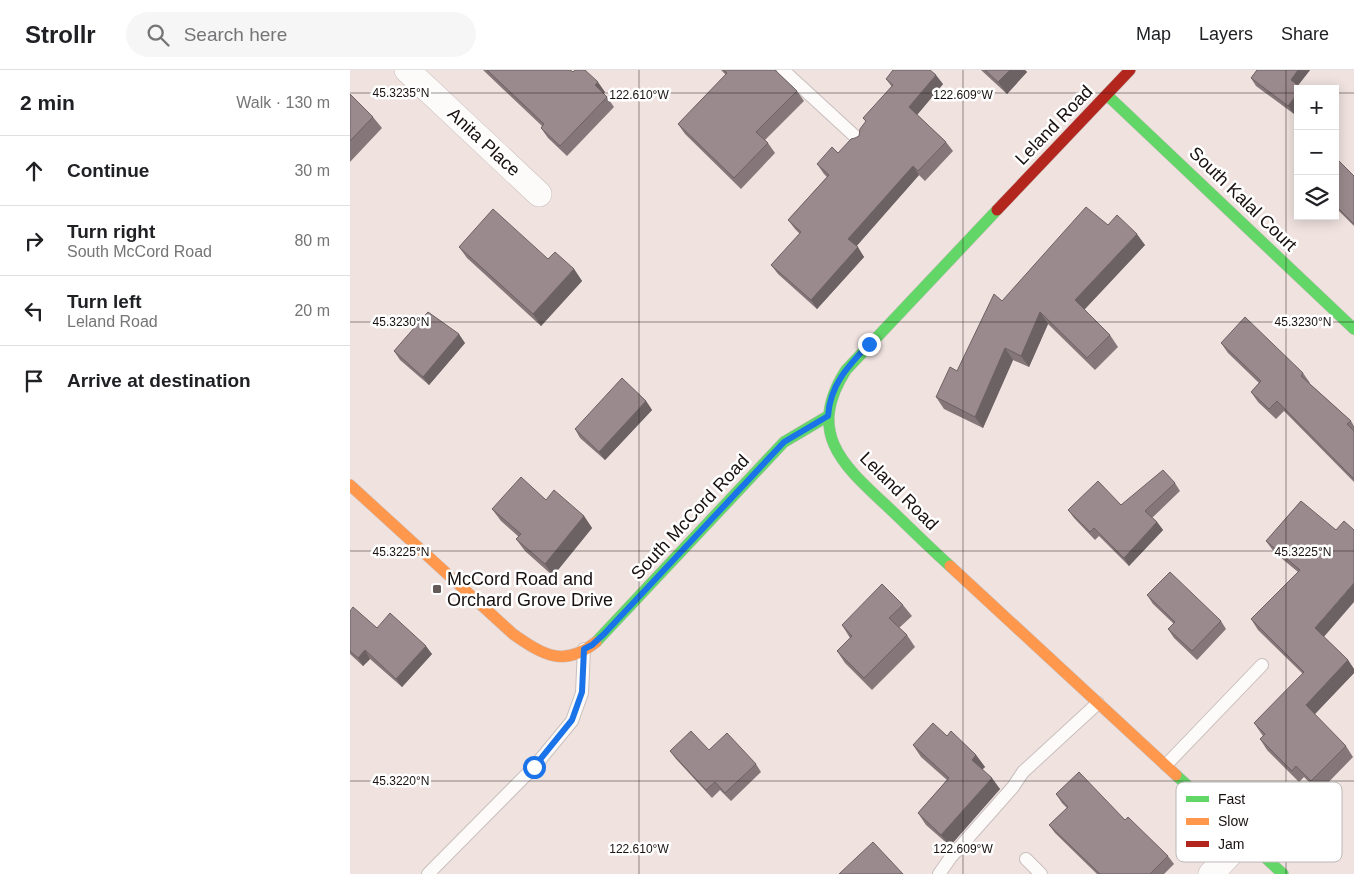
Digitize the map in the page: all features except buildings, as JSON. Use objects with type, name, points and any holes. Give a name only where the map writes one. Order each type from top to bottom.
[{"type":"street","name":"Anita Place","points":[[407,70],[539,194]]},
{"type":"street","name":"Leland Road","points":[[1130,70],[846,370],[833,393],[828,416],[829,426],[841,458],[862,482],[1184,782]]},
{"type":"street","name":"South Kalal Court","points":[[1107,94],[1354,329]]},
{"type":"street","name":"South McCord Road","points":[[350,485],[513,634],[537,650],[557,656],[569,656],[592,645],[604,634],[784,442],[828,416]]},
{"type":"street","points":[[1211,874],[1222,862]]},
{"type":"street","name":"Leland Road","points":[[1270,862],[1283,874]]},
{"type":"lane","points":[[783,70],[859,140]]},
{"type":"lane","points":[[428,874],[534,767],[572,720],[582,692],[584,649]]},
{"type":"lane","points":[[1166,766],[1262,666]]},
{"type":"lane","points":[[939,874],[951,857],[1024,772],[1098,703]]},
{"type":"lane","points":[[1026,860],[1041,874]]},
{"type":"traffic: fast","points":[[1107,95],[1354,329]]},
{"type":"traffic: fast","points":[[950,566],[873,493],[845,463],[835,447],[830,431],[829,413],[834,393],[846,370],[997,210]]},
{"type":"traffic: fast","points":[[596,642],[784,442],[828,416]]},
{"type":"traffic: fast","points":[[1176,775],[1184,782]]},
{"type":"traffic: fast","points":[[1270,862],[1283,874]]},
{"type":"traffic: slow","points":[[350,485],[513,634],[534,648],[554,656],[564,656],[574,655],[596,642]]},
{"type":"traffic: slow","points":[[950,566],[1176,775]]},
{"type":"traffic: jam","points":[[997,210],[1130,70]]},
{"type":"place","name":"McCord Road and Orchard Grove Drive","points":[[437,589]]},
{"type":"route","points":[[534,767],[572,720],[582,692],[584,649],[592,645],[604,634],[784,442],[828,416],[829,405],[841,377],[869,344]]}]
